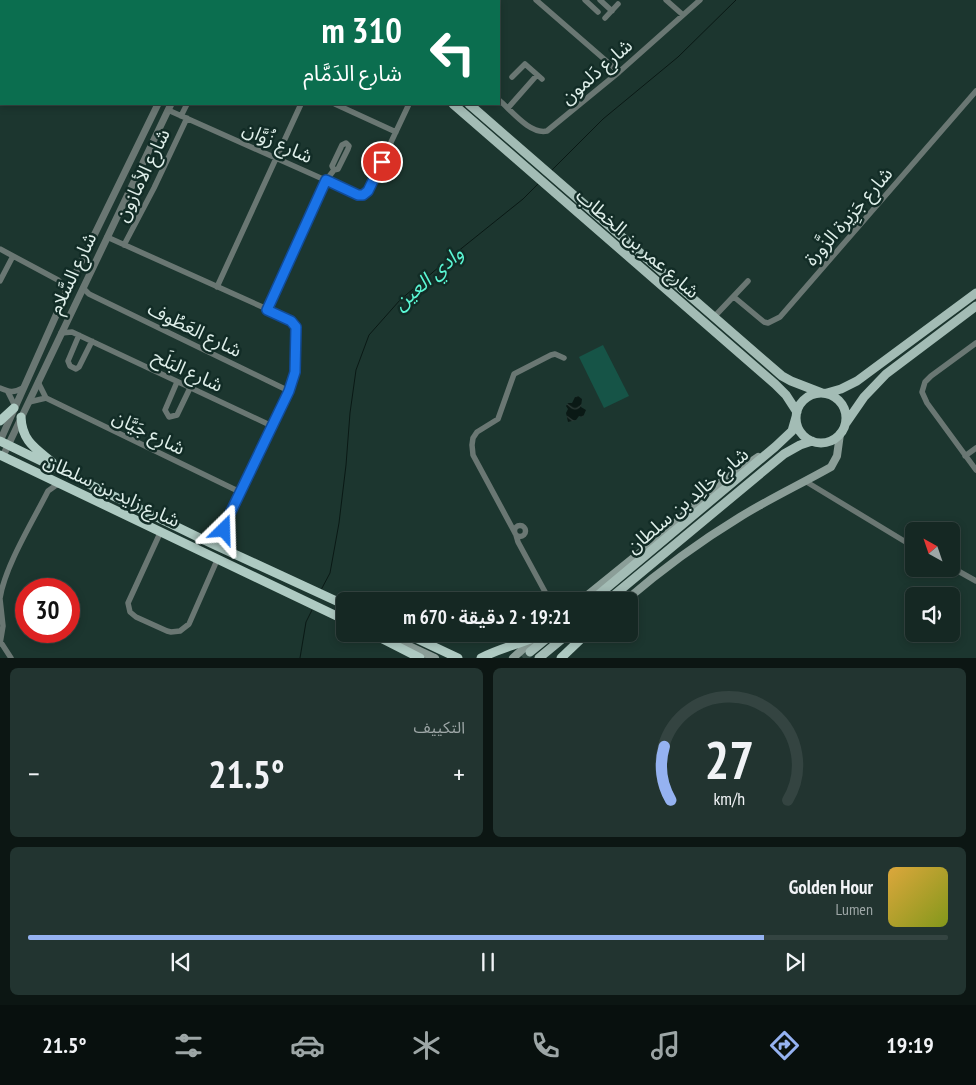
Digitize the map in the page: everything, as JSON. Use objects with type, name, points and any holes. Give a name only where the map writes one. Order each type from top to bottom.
[{"type":"highway","points":[[0,421],[15,407]]},
{"type":"highway","points":[[21,417],[22,430],[27,440],[62,471]]},
{"type":"highway","name":"شارع زايد بن سلطان","points":[[3,442],[204,540],[336,601]]},
{"type":"highway","name":"شارع زايد بن سلطان","points":[[1,455],[336,616]]},
{"type":"highway","points":[[389,642],[420,658]]},
{"type":"highway","points":[[424,642],[458,658]]},
{"type":"highway","points":[[481,658],[524,642]]},
{"type":"highway","points":[[561,658],[578,642]]},
{"type":"main road","name":"شارع عمر بن الخطاب","points":[[454,105],[775,384],[790,401],[796,414]]},
{"type":"main road","name":"شارع عمر بن الخطاب","points":[[470,105],[782,376],[825,393]]},
{"type":"main road","points":[[976,293],[857,381],[841,389],[816,393],[804,400],[796,414],[798,429],[806,438],[812,441],[824,443],[836,438],[864,397],[881,379],[976,306]]},
{"type":"main road","points":[[825,393],[840,401],[844,408],[846,423]]},
{"type":"main road","name":"شارع خالِد بن سلطان","points":[[602,592],[775,447],[792,431],[796,414]]},
{"type":"main road","points":[[635,592],[655,575],[741,516],[831,467],[835,462],[840,434]]},
{"type":"main road","name":"شارع خالِد بن سلطان","points":[[618,592],[784,454],[812,441]]},
{"type":"main road","points":[[591,592],[664,533],[720,483],[775,447]]},
{"type":"main road","points":[[526,652],[534,642]]},
{"type":"main road","points":[[513,658],[540,642]]},
{"type":"main road","points":[[539,658],[558,642]]},
{"type":"main road","points":[[556,658],[577,642]]},
{"type":"main road","points":[[393,644],[405,644],[435,658]]},
{"type":"street","points":[[536,0],[619,72]]},
{"type":"street","points":[[585,0],[598,12]]},
{"type":"street","points":[[592,6],[599,0],[612,11]]},
{"type":"street","points":[[666,0],[683,15]]},
{"type":"street","name":"شارع دَلمون","points":[[500,101],[533,130],[547,132],[619,72],[700,0]]},
{"type":"street","points":[[605,18],[621,2]]},
{"type":"street","name":"شارع دَلمون","points":[[508,108],[540,77],[525,64],[512,77]]},
{"type":"street","name":"شارع جَزِيرة الزَّورة","points":[[734,297],[764,322],[774,321],[780,317],[976,91]]},
{"type":"street","name":"شارع السَّلام","points":[[1,455],[3,442],[23,388],[66,294],[158,105]]},
{"type":"street","name":"شارع الأمازون","points":[[124,245],[154,188],[184,117],[187,105]]},
{"type":"street","points":[[217,287],[301,105]]},
{"type":"street","points":[[337,105],[396,132]]},
{"type":"street","name":"شارع زُوَّان","points":[[169,107],[184,117],[358,195],[363,195],[368,191],[409,105]]},
{"type":"street","name":"شارع السَّلام","points":[[3,442],[29,402],[169,107]]},
{"type":"street","points":[[267,310],[326,180],[334,170]]},
{"type":"street","points":[[107,237],[291,321],[296,327],[295,372],[289,391],[224,526],[204,540]]},
{"type":"street","points":[[0,249],[58,280],[64,286],[66,294]]},
{"type":"street","points":[[0,281],[13,256]]},
{"type":"street","points":[[58,280],[67,280],[76,276]]},
{"type":"street","points":[[714,317],[748,281]]},
{"type":"street","name":"شارع العَطُوف","points":[[83,288],[88,294],[289,391]]},
{"type":"street","points":[[79,298],[88,294]]},
{"type":"street","points":[[67,321],[72,332]]},
{"type":"street","name":"شارع البَلَح","points":[[61,333],[72,332],[79,335],[272,426]]},
{"type":"street","points":[[79,335],[67,363],[70,366],[79,367],[92,341]]},
{"type":"street","points":[[976,343],[930,376],[925,382],[922,392],[927,404],[976,470]]},
{"type":"street","points":[[518,535],[473,455],[473,438],[477,432],[498,418],[514,374],[551,355],[555,354],[564,358]]},
{"type":"street","points":[[29,402],[46,398],[38,382]]},
{"type":"street","points":[[177,382],[165,410],[169,417],[177,415],[190,388]]},
{"type":"street","points":[[0,388],[13,392],[23,388]]},
{"type":"street","points":[[8,392],[15,407]]},
{"type":"street","name":"شارع جَيَّان","points":[[46,398],[240,492]]},
{"type":"street","points":[[965,456],[976,448]]},
{"type":"street","points":[[44,475],[48,491]]},
{"type":"street","points":[[806,481],[905,541]]},
{"type":"street","points":[[11,658],[0,642],[3,626],[0,599],[4,583],[19,548],[48,491],[62,484]]},
{"type":"street","points":[[509,521],[520,526],[516,528],[522,548],[545,592]]},
{"type":"street","points":[[224,526],[224,536],[234,554]]},
{"type":"street","points":[[161,531],[128,603],[130,612],[136,617],[171,632],[184,629],[192,619],[218,558]]},
{"type":"street","points":[[960,572],[976,581]]},
{"type":"green space","points":[[603,345],[629,396],[604,408],[579,357]]},
{"type":"water","points":[[578,396],[582,399],[581,407],[586,410],[583,417],[579,416],[576,420],[568,422],[566,413],[568,409],[566,406],[568,403],[572,403],[575,397]]},
{"type":"waterway","name":"وادي العين","points":[[551,171],[603,119],[678,57],[736,0]]},
{"type":"waterway","name":"وادي العين","points":[[321,590],[330,573],[339,523],[356,370],[369,335],[400,300],[523,199],[538,184]]},
{"type":"waterway","name":"وادي العين","points":[[300,658],[306,622],[312,610]]},
{"type":"tunnel","points":[[523,658],[530,652]]},
{"type":"route","points":[[224,530],[224,526],[289,391],[295,372],[296,327],[291,321],[267,310],[326,180],[361,196],[368,191],[382,162]]}]
